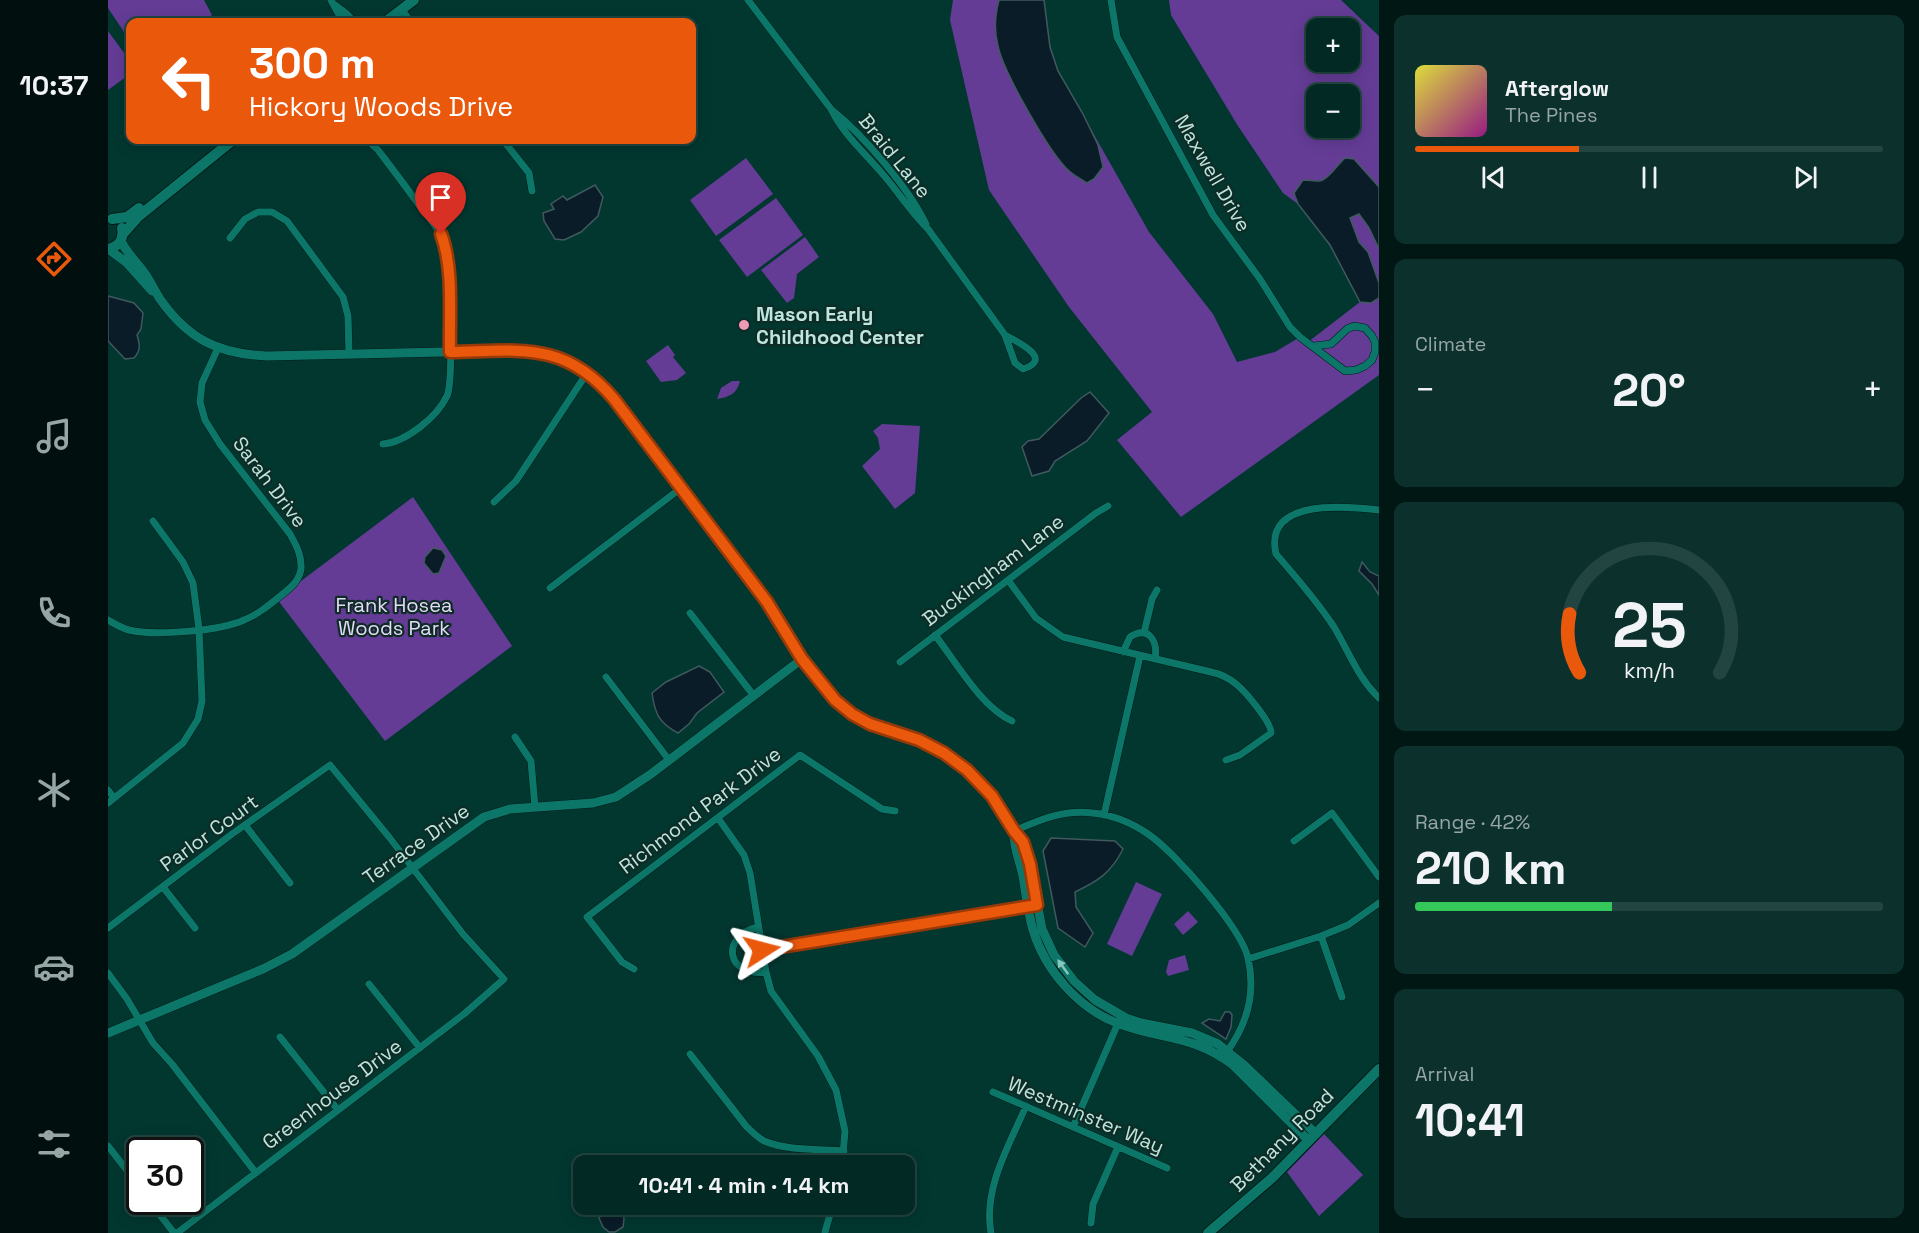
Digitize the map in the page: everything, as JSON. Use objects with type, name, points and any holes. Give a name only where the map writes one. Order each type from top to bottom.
[{"type":"main road","points":[[391,18],[414,0]]},
{"type":"main road","points":[[108,249],[116,246],[139,216],[228,144]]},
{"type":"main road","points":[[110,219],[132,214],[172,182],[191,172]]},
{"type":"main road","points":[[110,219],[120,225],[122,238]]},
{"type":"main road","name":"Bethany Road","points":[[1208,1233],[1257,1192],[1379,1069]]},
{"type":"street","name":"Braid Lane","points":[[748,0],[831,109],[845,121],[887,168],[919,210],[928,229],[1005,335],[1015,363],[1023,369],[1029,367],[1034,361],[1032,350],[1005,335]]},
{"type":"street","name":"Maxwell Drive","points":[[1111,0],[1117,37],[1213,215],[1260,279],[1290,327],[1345,371],[1356,370],[1376,361],[1375,342],[1365,328],[1354,326],[1347,329],[1331,344],[1314,346]]},
{"type":"street","points":[[333,3],[341,18]]},
{"type":"street","points":[[333,3],[350,18]]},
{"type":"street","points":[[402,10],[408,18]]},
{"type":"street","points":[[371,144],[433,222],[445,244],[448,267],[450,386],[441,406],[409,434],[397,441],[383,444]]},
{"type":"street","points":[[506,144],[529,173],[532,191]]},
{"type":"street","points":[[230,238],[245,219],[258,212],[272,212],[286,221],[343,297],[348,316],[349,354]]},
{"type":"street","points":[[122,238],[126,251],[144,272],[159,298]]},
{"type":"street","points":[[108,249],[126,262],[185,328],[218,348],[248,355],[528,350],[562,358],[587,373],[614,399],[767,602],[802,659],[826,691],[852,714],[870,724],[919,740],[944,753],[967,770],[992,796],[1014,831],[1013,840],[1032,906],[1034,933],[1043,955],[1053,971],[1079,999],[1102,1015],[1119,1019],[1146,1032],[1187,1041],[1225,1054],[1312,1137]]},
{"type":"street","name":"Sarah Drive","points":[[108,620],[119,627],[137,631],[199,629],[235,624],[256,614],[293,586],[298,578],[301,564],[297,546],[290,534],[220,444],[205,420],[200,402],[201,383],[218,348]]},
{"type":"street","points":[[494,502],[516,481],[587,373]]},
{"type":"street","points":[[550,588],[681,488]]},
{"type":"street","name":"Buckingham Lane","points":[[900,662],[1108,506]]},
{"type":"street","points":[[1379,510],[1346,506],[1299,512],[1281,521],[1275,531],[1273,543],[1276,554],[1316,601],[1364,682],[1379,698]]},
{"type":"street","points":[[108,790],[111,801],[173,753],[194,728],[201,710],[203,696],[197,602],[190,574],[153,521]]},
{"type":"street","points":[[1008,580],[1036,618],[1054,633],[1076,642],[1229,678],[1243,691],[1269,725],[1271,733],[1240,755],[1227,760]]},
{"type":"street","points":[[1144,633],[1152,599],[1157,590]]},
{"type":"street","points":[[690,613],[754,696]]},
{"type":"street","points":[[1123,652],[1130,637],[1144,633],[1155,642],[1157,649],[1155,659]]},
{"type":"street","points":[[935,635],[988,703],[1000,715],[1012,721]]},
{"type":"street","points":[[1104,815],[1140,656]]},
{"type":"street","name":"Terrace Drive","points":[[108,1033],[263,969],[292,954],[484,817],[510,809],[593,803],[616,797],[669,760],[802,659]]},
{"type":"street","points":[[606,677],[669,760]]},
{"type":"street","points":[[515,737],[531,761],[535,807]]},
{"type":"street","name":"Richmond Park Drive","points":[[634,969],[622,962],[587,917],[800,755],[882,809],[895,811]]},
{"type":"street","name":"Parlor Court","points":[[108,928],[245,825],[330,765],[412,867]]},
{"type":"street","points":[[1014,831],[1059,814],[1078,812],[1104,815],[1137,827],[1157,840],[1167,850],[1224,914],[1248,958],[1251,988],[1248,1011],[1237,1037],[1225,1054]]},
{"type":"street","points":[[1294,841],[1332,813],[1379,877]]},
{"type":"street","points":[[718,818],[744,855],[750,873],[766,972],[775,1000],[818,1056],[832,1081],[843,1117],[843,1155]]},
{"type":"street","points":[[245,825],[290,883]]},
{"type":"street","name":"Greenhouse Drive","points":[[176,1233],[420,1048],[504,979],[463,934],[412,867]]},
{"type":"street","points":[[163,887],[195,928]]},
{"type":"street","points":[[1248,958],[1321,936],[1348,924],[1379,903]]},
{"type":"street","points":[[762,950],[1032,906]]},
{"type":"street","points":[[758,927],[739,934],[732,953],[736,962],[743,969],[752,973],[766,972]]},
{"type":"street","points":[[1321,936],[1342,997]]},
{"type":"street","points":[[108,973],[127,999],[153,1043],[256,1173]]},
{"type":"street","points":[[369,984],[420,1048]]},
{"type":"street","points":[[1073,1126],[1119,1019]]},
{"type":"street","points":[[280,1037],[338,1110]]},
{"type":"street","points":[[690,1054],[756,1136],[783,1146],[844,1151]]},
{"type":"street","name":"Westminster Way","points":[[993,1092],[1167,1168]]},
{"type":"street","points":[[991,1233],[989,1212],[993,1186],[1026,1106]]},
{"type":"street","points":[[108,1146],[126,1169]]},
{"type":"street","points":[[1091,1223],[1093,1204],[1118,1146]]},
{"type":"street","points":[[161,1215],[176,1233]]},
{"type":"street","points":[[825,1232],[830,1215]]},
{"type":"green space","points":[[108,0],[204,0],[212,15],[208,18],[126,18],[126,35],[108,8]]},
{"type":"green space","points":[[953,0],[1044,0],[1050,47],[1058,71],[1149,232],[1213,314],[1237,362],[1275,352],[1300,337],[1308,342],[1360,302],[1330,245],[1298,204],[1283,193],[1238,126],[1171,15],[1169,0],[1341,0],[1360,18],[1379,36],[1379,375],[1181,517],[1117,440],[1152,412],[1069,307],[989,190],[950,20]]},
{"type":"green space","points":[[108,31],[126,56],[126,77],[108,90]]},
{"type":"green space","points":[[746,158],[773,194],[716,236],[690,200]]},
{"type":"green space","points":[[776,198],[803,235],[747,277],[719,240]]},
{"type":"green space","points":[[805,237],[819,257],[797,274],[794,298],[787,303],[761,270]]},
{"type":"green space","points":[[668,345],[675,355],[673,357],[686,373],[677,380],[661,382],[646,361]]},
{"type":"green space","points":[[732,381],[740,381],[735,392],[717,399],[721,388]]},
{"type":"green space","points":[[882,424],[920,426],[915,493],[895,509],[862,466],[880,449],[878,438],[873,431]]},
{"type":"green space","name":"Frank Hosea Woods Park","points":[[413,497],[512,646],[385,741],[277,599]]},
{"type":"green space","points":[[1136,882],[1162,894],[1132,956],[1107,944]]},
{"type":"green space","points":[[1188,911],[1198,922],[1183,935],[1174,924]]},
{"type":"green space","points":[[1185,955],[1189,970],[1168,976],[1166,972],[1169,960]]},
{"type":"green space","points":[[1324,1134],[1363,1175],[1319,1216],[1287,1172]]},
{"type":"water","points":[[999,0],[1044,0],[1050,47],[1058,71],[1098,145],[1103,167],[1094,179],[1087,183],[1070,172],[1060,161],[1039,129],[1008,73],[996,35]]},
{"type":"water","points":[[1345,158],[1354,159],[1379,187],[1379,249],[1359,214],[1350,218],[1359,242],[1368,252],[1379,283],[1379,298],[1371,303],[1360,302],[1330,245],[1298,204],[1294,193],[1303,180],[1322,180]]},
{"type":"water","points":[[595,185],[603,197],[598,216],[581,232],[564,240],[555,239],[544,221],[543,213],[554,209],[551,204],[563,196],[567,200]]},
{"type":"water","points":[[108,296],[134,303],[143,313],[141,329],[137,335],[139,350],[134,358],[125,359],[108,341]]},
{"type":"water","points":[[1090,392],[1109,413],[1087,441],[1055,461],[1049,471],[1032,476],[1022,447],[1028,441],[1039,439]]},
{"type":"water","points":[[433,548],[442,550],[446,556],[439,573],[433,574],[424,563],[425,557]]},
{"type":"water","points":[[1362,562],[1370,572],[1379,576],[1379,595],[1359,571]]},
{"type":"water","points":[[699,666],[710,672],[724,692],[697,713],[678,733],[659,717],[652,693],[666,682]]},
{"type":"water","points":[[1051,838],[1115,841],[1123,849],[1114,864],[1103,875],[1075,892],[1076,907],[1093,933],[1085,947],[1058,928],[1043,851]]},
{"type":"water","points":[[1225,1012],[1230,1012],[1232,1015],[1231,1027],[1226,1039],[1202,1023],[1209,1019],[1220,1021]]},
{"type":"water","points":[[601,1215],[623,1215],[623,1227],[615,1232],[609,1232],[603,1227],[599,1218]]},
{"type":"place","name":"Mason Early Childhood Center","points":[[744,325]]},
{"type":"route","points":[[441,234],[447,253],[450,352],[528,350],[543,352],[571,362],[593,377],[614,399],[767,602],[802,659],[826,691],[852,714],[870,724],[919,740],[944,753],[967,770],[992,796],[1023,842],[1034,882],[1037,905],[762,950]]}]
